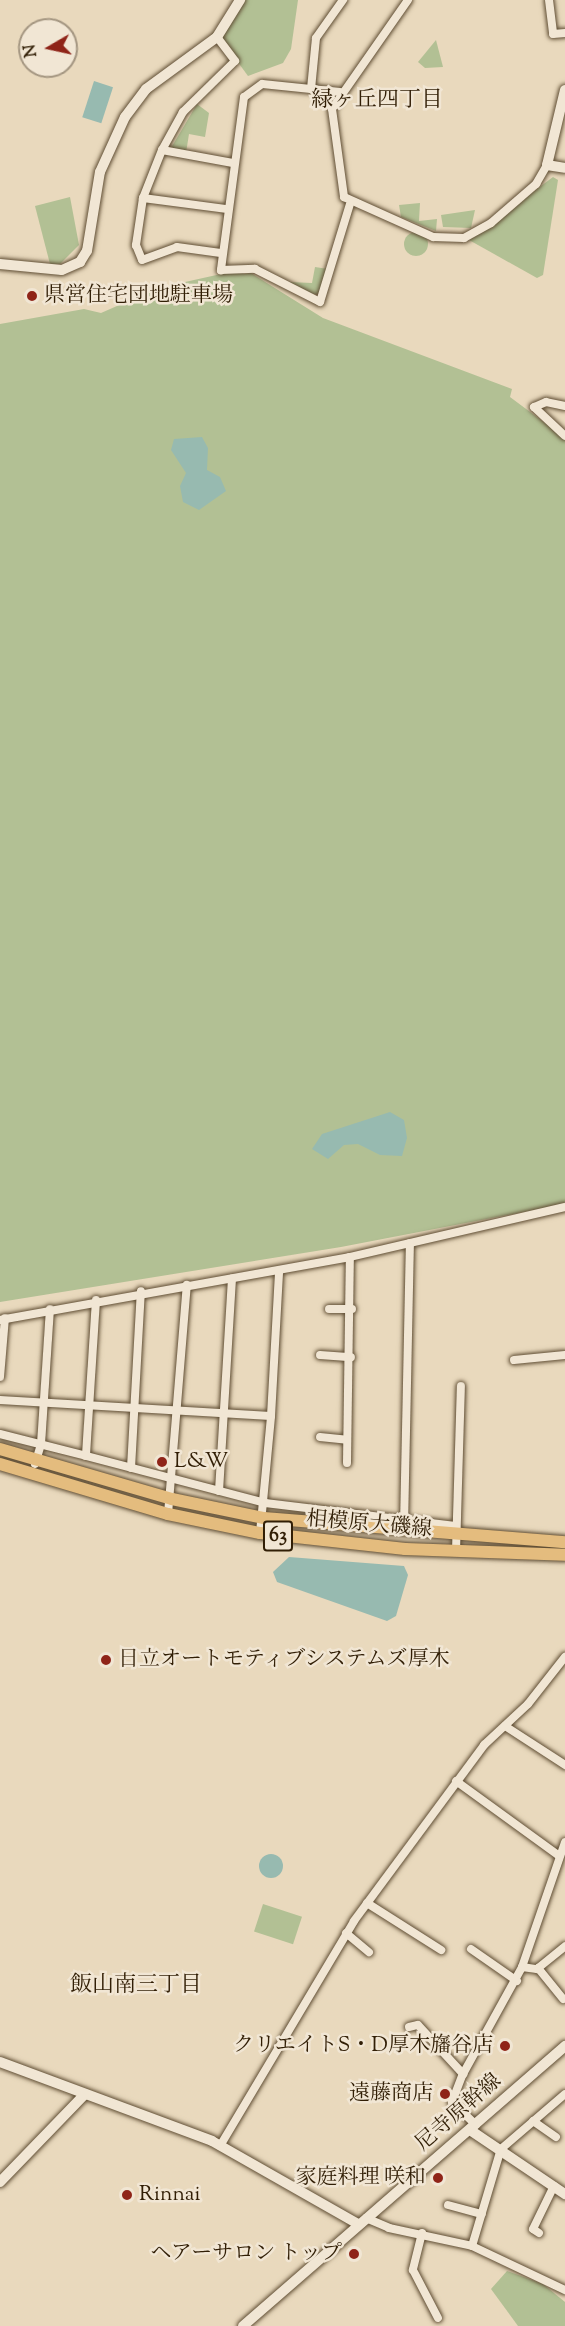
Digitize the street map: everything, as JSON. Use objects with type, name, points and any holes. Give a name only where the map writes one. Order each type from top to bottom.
[{"type":"main road","name":"相模原大磯線","points":[[0,1449],[172,1499],[264,1518],[456,1531],[565,1542]]},
{"type":"main road","name":"相模原大磯線","points":[[0,1464],[168,1514],[260,1533],[456,1551],[565,1556]]},
{"type":"street","points":[[0,264],[62,270],[80,262],[87,251],[100,172],[125,117],[146,89],[217,37],[240,0]]},
{"type":"street","points":[[311,89],[316,38],[343,0]]},
{"type":"street","points":[[407,0],[340,92],[331,121],[339,184],[350,204],[433,237],[464,238],[492,223],[536,184],[546,165],[564,96]]},
{"type":"street","points":[[549,0],[553,34],[565,33]]},
{"type":"street","points":[[217,37],[235,61],[183,112],[162,150],[143,198],[136,245],[142,260],[177,248],[221,253]]},
{"type":"street","points":[[340,92],[262,84],[250,89],[233,163],[221,253],[221,270],[255,268],[320,302],[350,204]]},
{"type":"street","points":[[162,150],[233,163]]},
{"type":"street","points":[[546,165],[565,168]]},
{"type":"street","points":[[143,198],[227,209]]},
{"type":"street","points":[[565,406],[546,402],[534,407],[565,436]]},
{"type":"street","points":[[0,1377],[3,1318],[141,1291],[279,1271],[350,1257],[565,1207]]},
{"type":"street","points":[[0,1434],[265,1503],[404,1527],[410,1243]]},
{"type":"street","points":[[346,1463],[352,1309],[350,1257]]},
{"type":"street","points":[[260,1533],[264,1518],[279,1271]]},
{"type":"street","points":[[219,1491],[232,1278]]},
{"type":"street","points":[[168,1514],[172,1499],[180,1410],[187,1285]]},
{"type":"street","points":[[131,1468],[141,1291]]},
{"type":"street","points":[[86,1456],[96,1300]]},
{"type":"street","points":[[33,1474],[41,1444],[50,1309]]},
{"type":"street","points":[[329,1309],[352,1309]]},
{"type":"street","points":[[320,1355],[351,1357]]},
{"type":"street","points":[[514,1360],[525,1363],[565,1355]]},
{"type":"street","points":[[456,1551],[461,1386]]},
{"type":"street","points":[[452,1398],[461,1397]]},
{"type":"street","points":[[0,1400],[271,1416]]},
{"type":"street","points":[[320,1437],[347,1440]]},
{"type":"street","points":[[220,2146],[346,1933],[367,1903],[456,1781],[565,1657]]},
{"type":"street","points":[[505,1726],[565,1765]]},
{"type":"street","points":[[456,1781],[558,1854]]},
{"type":"street","points":[[565,1842],[558,1854],[518,1981],[463,2073],[452,2102],[473,2128],[565,2194]]},
{"type":"street","points":[[367,1903],[441,1950]]},
{"type":"street","points":[[406,1939],[412,1930]]},
{"type":"street","points":[[346,1933],[369,1952]]},
{"type":"street","points":[[522,1967],[538,1968],[565,1946]]},
{"type":"street","points":[[471,1949],[518,1981]]},
{"type":"street","points":[[538,1968],[563,2000]]},
{"type":"street","points":[[409,2027],[418,2025],[463,2073]]},
{"type":"street","name":"尼寺原幹線","points":[[243,2326],[565,2046]]},
{"type":"street","points":[[0,2062],[84,2096],[220,2146],[362,2221],[472,2246],[565,2290]]},
{"type":"street","points":[[0,2182],[84,2096]]},
{"type":"street","points":[[472,2246],[501,2150],[562,2099]]},
{"type":"street","points":[[533,2121],[556,2137]]},
{"type":"street","points":[[539,2233],[533,2229],[554,2186]]},
{"type":"street","points":[[448,2205],[459,2205],[482,2214]]},
{"type":"street","points":[[422,2233],[410,2275],[429,2309],[438,2318]]},
{"type":"green space","points":[[244,0],[298,0],[291,49],[283,63],[248,76],[221,39]]},
{"type":"green space","points":[[436,40],[443,67],[425,68],[418,62]]},
{"type":"green space","points":[[197,104],[209,113],[205,137],[189,134],[186,153],[171,148]]},
{"type":"green space","points":[[553,177],[558,180],[543,275],[537,278],[469,240]]},
{"type":"green space","points":[[70,197],[79,245],[60,264],[50,264],[35,206]]},
{"type":"green space","points":[[420,203],[419,221],[437,219],[436,231],[401,217],[399,205]]},
{"type":"green space","points":[[475,210],[471,228],[443,227],[441,215]]},
{"type":"green space","points":[[416,232],[425,235],[428,244],[425,253],[416,256],[407,253],[404,244],[407,235]]},
{"type":"green space","points":[[315,267],[328,269],[318,294],[306,294],[289,282],[312,283]]},
{"type":"green space","points":[[248,268],[243,274],[251,273],[323,318],[512,389],[510,397],[565,438],[565,1204],[341,1247],[0,1302],[0,324],[84,309],[101,313],[158,288]]},
{"type":"green space","points":[[263,1904],[302,1917],[293,1944],[254,1932]]},
{"type":"green space","points":[[507,2271],[543,2284],[565,2302],[565,2326],[518,2326],[491,2289]]},
{"type":"water","points":[[94,81],[113,87],[101,123],[82,117]]},
{"type":"water","points":[[202,437],[208,448],[207,470],[220,477],[226,491],[199,510],[183,502],[180,486],[186,473],[171,450],[174,439]]},
{"type":"water","points":[[390,1112],[404,1120],[407,1138],[402,1156],[380,1155],[358,1144],[344,1145],[328,1159],[312,1149],[322,1134]]},
{"type":"water","points":[[289,1557],[404,1566],[408,1575],[396,1616],[387,1621],[277,1582],[273,1572]]},
{"type":"water","points":[[271,1854],[279,1858],[283,1866],[279,1874],[271,1878],[263,1874],[259,1866],[263,1858]]},
{"type":"place","name":"県営住宅団地駐車場","points":[[32,296]]},
{"type":"place","name":"L&W","points":[[162,1462]]},
{"type":"place","name":"日立オートモティブシステムズ厚木","points":[[106,1660]]},
{"type":"place","name":"クリエイトS・D厚木旛谷店","points":[[505,2046]]},
{"type":"place","name":"遠藤商店","points":[[445,2094]]},
{"type":"place","name":"家庭料理 咲和","points":[[438,2178]]},
{"type":"place","name":"Rinnai","points":[[127,2195]]},
{"type":"place","name":"ヘアーサロン トップ","points":[[354,2254]]},
{"type":"district","name":"緑ヶ丘四丁目","points":[[377,102]]},
{"type":"district","name":"飯山南三丁目","points":[[136,1987]]}]
